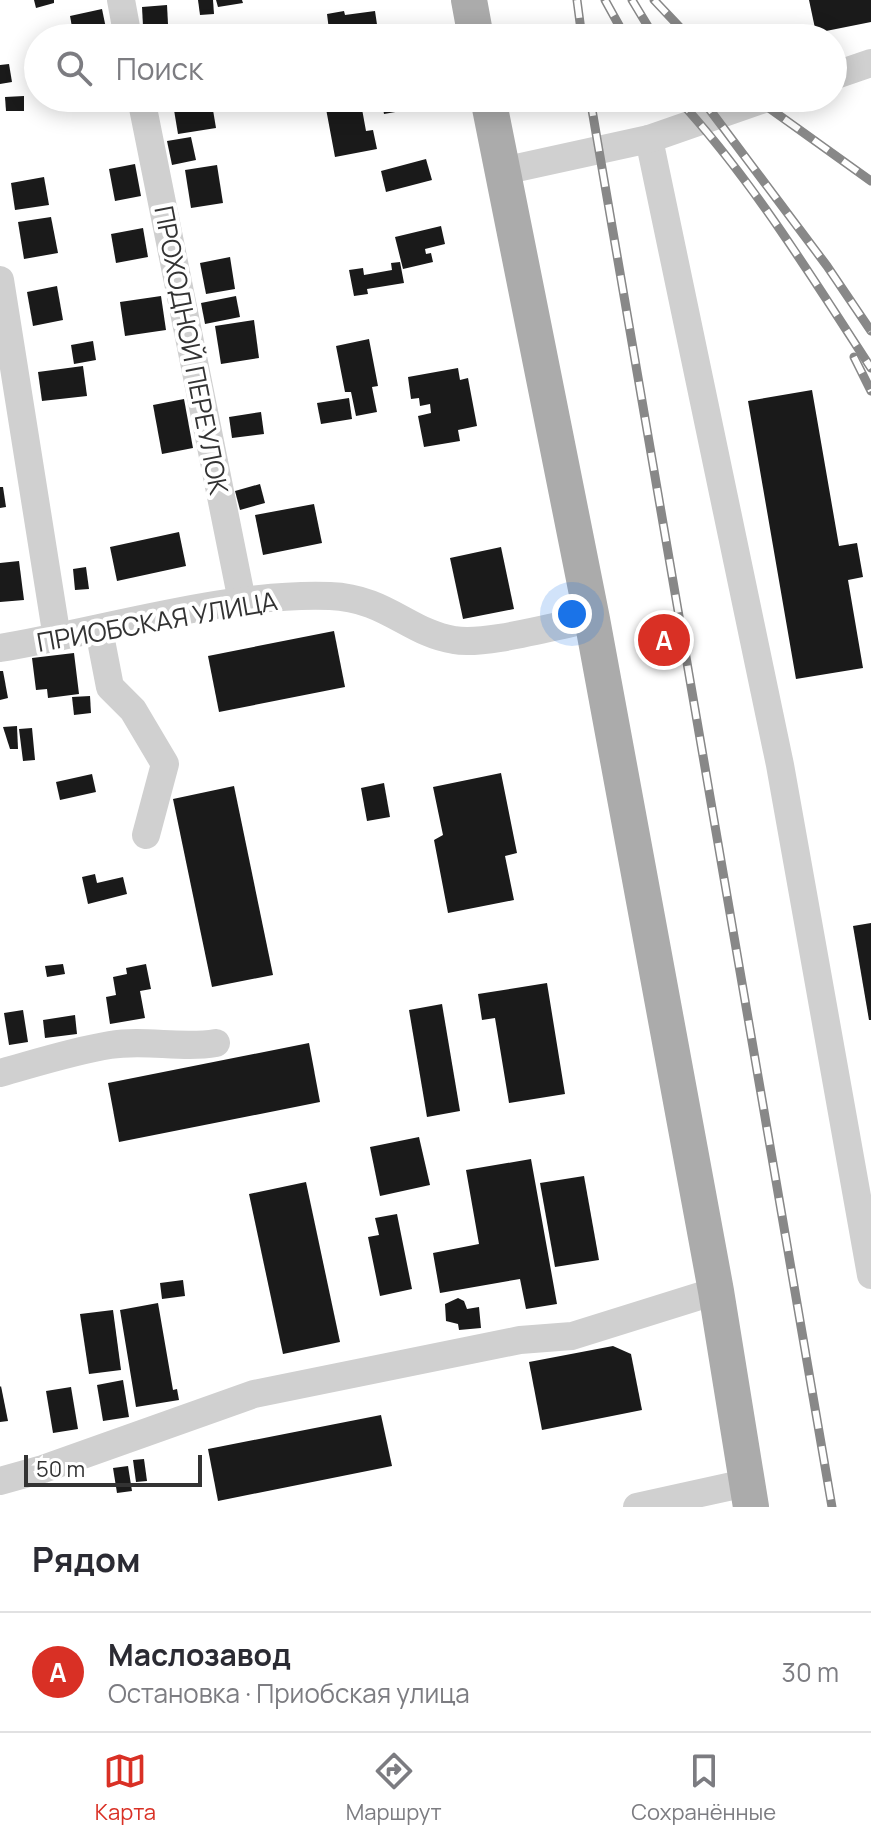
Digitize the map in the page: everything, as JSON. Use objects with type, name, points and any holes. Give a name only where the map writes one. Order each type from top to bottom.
[{"type":"main road","points":[[469,0],[473,24]]},
{"type":"main road","points":[[491,112],[592,619],[716,1291],[748,1495]]},
{"type":"street","points":[[121,0],[125,24]]},
{"type":"street","points":[[847,71],[871,63]]},
{"type":"street","name":"ПРОХОДНОЙ ПЕРЕУЛОК","points":[[144,112],[242,601]]},
{"type":"street","points":[[503,171],[649,139],[727,112]]},
{"type":"street","points":[[649,139],[780,765],[871,1275]]},
{"type":"street","points":[[0,280],[57,638]]},
{"type":"street","name":"ПРИОБСКАЯ УЛИЦА","points":[[0,648],[242,601],[346,597],[379,605],[436,636],[465,641],[592,619]]},
{"type":"street","points":[[99,630],[110,687],[133,710],[165,764],[146,835]]},
{"type":"street","points":[[0,1073],[110,1045],[159,1042],[202,1046],[216,1043]]},
{"type":"street","points":[[0,1481],[43,1469],[254,1394],[520,1340],[572,1336],[716,1291]]},
{"type":"street","points":[[637,1507],[748,1495]]},
{"type":"building","points":[[34,0],[54,0],[54,3],[36,8]]},
{"type":"building","points":[[198,0],[213,0],[214,14],[200,15]]},
{"type":"building","points":[[216,0],[242,0],[243,3],[218,7]]},
{"type":"building","points":[[809,0],[871,0],[871,22],[847,27],[847,24],[814,24]]},
{"type":"building","points":[[167,5],[168,24],[143,24],[142,7]]},
{"type":"building","points":[[102,9],[105,24],[71,24],[70,16]]},
{"type":"building","points":[[375,11],[377,24],[328,24],[327,14]]},
{"type":"building","points":[[9,64],[12,82],[0,84],[0,65]]},
{"type":"building","points":[[24,96],[24,111],[6,111],[5,97]]},
{"type":"building","points":[[174,112],[213,112],[216,128],[178,134]]},
{"type":"building","points":[[327,112],[363,112],[366,131],[373,130],[377,149],[335,157]]},
{"type":"building","points":[[191,137],[196,160],[172,165],[167,141]]},
{"type":"building","points":[[426,159],[432,180],[386,192],[381,171]]},
{"type":"building","points":[[135,164],[141,196],[115,201],[109,169]]},
{"type":"building","points":[[217,165],[223,203],[191,208],[185,170]]},
{"type":"building","points":[[44,177],[49,205],[15,210],[11,183]]},
{"type":"building","points":[[51,217],[58,253],[24,259],[18,222]]},
{"type":"building","points":[[441,226],[445,244],[425,249],[426,254],[431,253],[433,262],[403,269],[395,237]]},
{"type":"building","points":[[143,228],[148,257],[116,263],[111,234]]},
{"type":"building","points":[[230,257],[235,289],[206,294],[200,263]]},
{"type":"building","points":[[400,262],[404,283],[367,289],[368,294],[354,296],[349,270],[363,268],[364,275],[392,270],[391,263]]},
{"type":"building","points":[[57,286],[63,320],[33,326],[27,292]]},
{"type":"building","points":[[161,296],[166,330],[125,336],[120,302]]},
{"type":"building","points":[[236,296],[240,317],[205,324],[201,303]]},
{"type":"building","points":[[254,320],[259,358],[221,364],[215,326]]},
{"type":"building","points":[[369,339],[378,386],[372,387],[377,412],[356,416],[351,392],[345,392],[336,346]]},
{"type":"building","points":[[93,341],[96,360],[74,364],[71,345]]},
{"type":"building","points":[[83,366],[87,396],[42,401],[38,372]]},
{"type":"building","points":[[458,368],[460,380],[468,378],[477,426],[458,430],[460,441],[424,447],[418,416],[431,413],[430,404],[420,406],[419,398],[411,399],[408,377]]},
{"type":"building","points":[[812,390],[839,546],[857,543],[863,577],[848,580],[863,668],[796,679],[748,401]]},
{"type":"building","points":[[349,398],[352,419],[321,424],[317,403]]},
{"type":"building","points":[[184,399],[193,448],[162,454],[153,405]]},
{"type":"building","points":[[261,412],[264,434],[232,438],[229,417]]},
{"type":"building","points":[[260,484],[265,503],[240,510],[235,491]]},
{"type":"building","points":[[0,487],[3,487],[6,507],[0,508]]},
{"type":"building","points":[[314,504],[322,543],[263,555],[255,515]]},
{"type":"building","points":[[179,532],[186,566],[117,581],[110,547]]},
{"type":"building","points":[[501,547],[514,609],[463,619],[450,558]]},
{"type":"building","points":[[19,561],[24,600],[0,602],[0,563]]},
{"type":"building","points":[[86,567],[89,589],[75,590],[73,569]]},
{"type":"building","points":[[334,631],[345,687],[219,712],[208,656]]},
{"type":"building","points":[[74,653],[79,694],[48,698],[47,689],[36,690],[32,658]]},
{"type":"building","points":[[0,671],[3,671],[8,698],[0,700]]},
{"type":"building","points":[[90,696],[91,713],[74,715],[72,697]]},
{"type":"building","points":[[17,726],[18,749],[10,749],[3,727]]},
{"type":"building","points":[[32,728],[35,760],[23,761],[19,729]]},
{"type":"building","points":[[501,773],[517,853],[505,856],[514,900],[448,913],[434,840],[443,835],[433,787]]},
{"type":"building","points":[[92,774],[96,792],[60,800],[56,782]]},
{"type":"building","points":[[384,783],[390,817],[367,821],[361,788]]},
{"type":"building","points":[[234,786],[273,975],[212,987],[173,799]]},
{"type":"building","points":[[95,874],[97,883],[123,877],[127,894],[88,904],[82,877]]},
{"type":"building","points":[[871,923],[871,1020],[869,1020],[853,926]]},
{"type":"building","points":[[63,964],[65,974],[47,977],[45,966]]},
{"type":"building","points":[[146,964],[151,989],[140,991],[145,1018],[110,1024],[106,997],[116,995],[113,977],[127,974],[126,968]]},
{"type":"building","points":[[547,983],[565,1094],[509,1103],[495,1018],[482,1020],[478,994]]},
{"type":"building","points":[[442,1004],[460,1111],[427,1117],[409,1010]]},
{"type":"building","points":[[23,1010],[28,1042],[9,1045],[4,1013]]},
{"type":"building","points":[[75,1015],[77,1034],[45,1038],[43,1020]]},
{"type":"building","points":[[309,1043],[320,1102],[119,1142],[108,1083]]},
{"type":"building","points":[[419,1137],[430,1185],[380,1196],[370,1147]]},
{"type":"building","points":[[531,1159],[557,1304],[526,1309],[520,1279],[440,1293],[433,1253],[479,1244],[466,1170]]},
{"type":"building","points":[[584,1176],[599,1260],[555,1267],[540,1183]]},
{"type":"building","points":[[306,1182],[340,1342],[283,1354],[249,1194]]},
{"type":"building","points":[[397,1214],[412,1289],[380,1296],[368,1237],[379,1235],[375,1218]]},
{"type":"building","points":[[183,1280],[185,1296],[162,1299],[160,1283]]},
{"type":"building","points":[[458,1298],[464,1301],[467,1309],[479,1307],[481,1328],[459,1330],[458,1324],[446,1321],[445,1304]]},
{"type":"building","points":[[158,1303],[173,1390],[177,1389],[179,1400],[136,1407],[120,1310]]},
{"type":"building","points":[[113,1310],[121,1370],[89,1374],[80,1314]]},
{"type":"building","points":[[613,1346],[631,1354],[642,1410],[542,1430],[529,1362]]},
{"type":"building","points":[[123,1380],[129,1417],[103,1421],[97,1385]]},
{"type":"building","points":[[0,1387],[8,1421],[0,1422]]},
{"type":"building","points":[[71,1387],[78,1429],[53,1433],[46,1391]]},
{"type":"building","points":[[381,1415],[392,1466],[218,1501],[208,1449]]},
{"type":"building","points":[[144,1459],[147,1481],[136,1482],[133,1460]]},
{"type":"building","points":[[128,1466],[132,1491],[117,1493],[113,1468]]},
{"type":"railway","points":[[577,0],[580,24]]},
{"type":"railway","points":[[605,0],[618,24]]},
{"type":"railway","points":[[632,0],[647,24]]},
{"type":"railway","points":[[654,0],[677,24]]},
{"type":"railway","points":[[592,112],[832,1507]]},
{"type":"railway","points":[[689,112],[755,194],[871,368]]},
{"type":"railway","points":[[712,112],[827,266],[871,331]]},
{"type":"railway","points":[[775,112],[871,181]]},
{"type":"railway","points":[[854,357],[871,391]]},
{"type":"place","name":"Маслозавод","points":[[664,640]]}]
